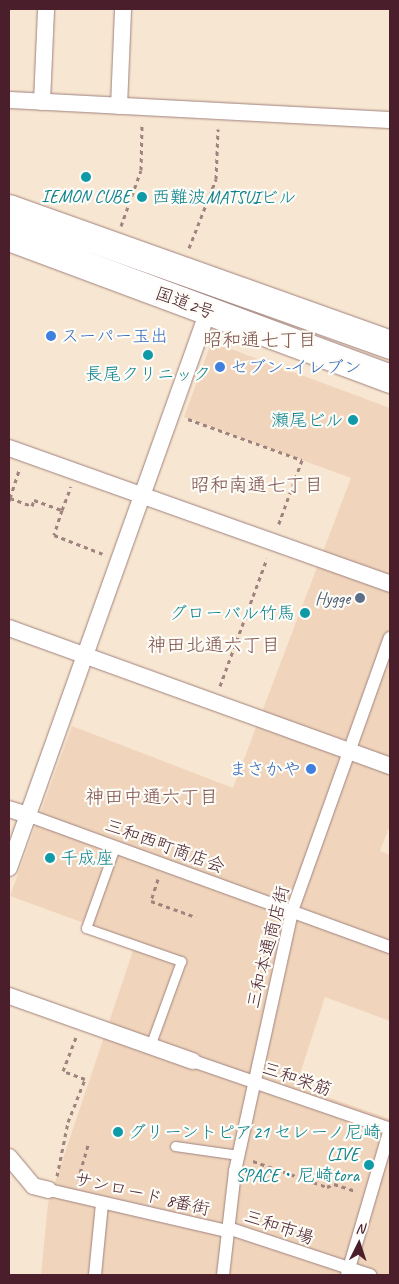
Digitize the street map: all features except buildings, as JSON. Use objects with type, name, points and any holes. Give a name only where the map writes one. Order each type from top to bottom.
[{"type":"highway","name":"国道2号","points":[[9,209],[390,345]]},
{"type":"highway","name":"国道2号","points":[[9,237],[390,379]]},
{"type":"street","points":[[42,102],[46,9]]},
{"type":"street","points":[[119,106],[123,9]]},
{"type":"street","points":[[9,100],[390,120]]},
{"type":"street","points":[[9,868],[208,311]]},
{"type":"street","points":[[9,448],[390,584]]},
{"type":"street","points":[[9,628],[390,766]]},
{"type":"street","name":"三和本通商店街","points":[[223,1275],[227,1230],[238,1155],[292,911],[390,638]]},
{"type":"street","points":[[9,809],[27,815]]},
{"type":"street","name":"三和西町商店会","points":[[27,815],[390,947]]},
{"type":"street","points":[[9,996],[193,1061]]},
{"type":"street","name":"三和栄筋","points":[[193,1061],[390,1129]]},
{"type":"street","points":[[348,1272],[390,1129]]},
{"type":"street","points":[[9,1157],[33,1186],[51,1190]]},
{"type":"street","name":"サンロード 8番街","points":[[51,1190],[102,1204],[227,1230]]},
{"type":"street","points":[[95,1275],[102,1204]]},
{"type":"street","name":"三和市場","points":[[227,1230],[348,1272],[370,1275]]},
{"type":"lane","points":[[115,847],[86,928],[181,961],[150,1046]]},
{"type":"lane","points":[[175,1146],[238,1155]]},
{"type":"path","points":[[120,228],[141,170],[143,107]]},
{"type":"path","points":[[188,253],[216,179],[219,111]]},
{"type":"path","points":[[25,454],[9,499],[32,506],[34,500],[62,510]]},
{"type":"path","points":[[77,473],[54,534],[119,560]]},
{"type":"path","points":[[163,864],[151,901],[196,917]]},
{"type":"path","points":[[51,1190],[68,1122],[85,1078],[63,1071],[82,1022]]},
{"type":"path","points":[[73,1196],[88,1144]]},
{"type":"path","points":[[238,1155],[327,1187],[334,1184],[370,1195]]},
{"type":"shaded area","points":[[215,343],[390,408],[390,825],[380,851],[390,855],[390,1021],[325,997],[296,1086],[390,1119],[390,1275],[41,1275],[48,1203],[136,942],[10,896],[72,726],[233,788],[351,478],[184,417],[210,346]]},
{"type":"place","name":"IEMON CUBE","points":[[86,177]]},
{"type":"place","name":"西難波MATSUIビル","points":[[142,197]]},
{"type":"place","name":"スーパー玉出","points":[[51,336]]},
{"type":"place","name":"長尾クリニック","points":[[148,355]]},
{"type":"place","name":"セブン-イレブン","points":[[220,367]]},
{"type":"place","name":"瀬尾ビル","points":[[353,420]]},
{"type":"place","name":"Hygge","points":[[360,598]]},
{"type":"place","name":"グローバル竹馬","points":[[305,613]]},
{"type":"place","name":"まさかや","points":[[311,769]]},
{"type":"place","name":"千成座","points":[[50,858]]},
{"type":"place","name":"グリーントピア21 セレーノ尼崎","points":[[118,1132]]},
{"type":"place","name":"LIVE SPACE・尼崎tora","points":[[369,1165]]},
{"type":"district","name":"昭和通七丁目","points":[[260,341]]},
{"type":"district","name":"昭和南通七丁目","points":[[257,486]]},
{"type":"district","name":"神田北通六丁目","points":[[214,646]]},
{"type":"district","name":"神田中通六丁目","points":[[152,798]]}]
